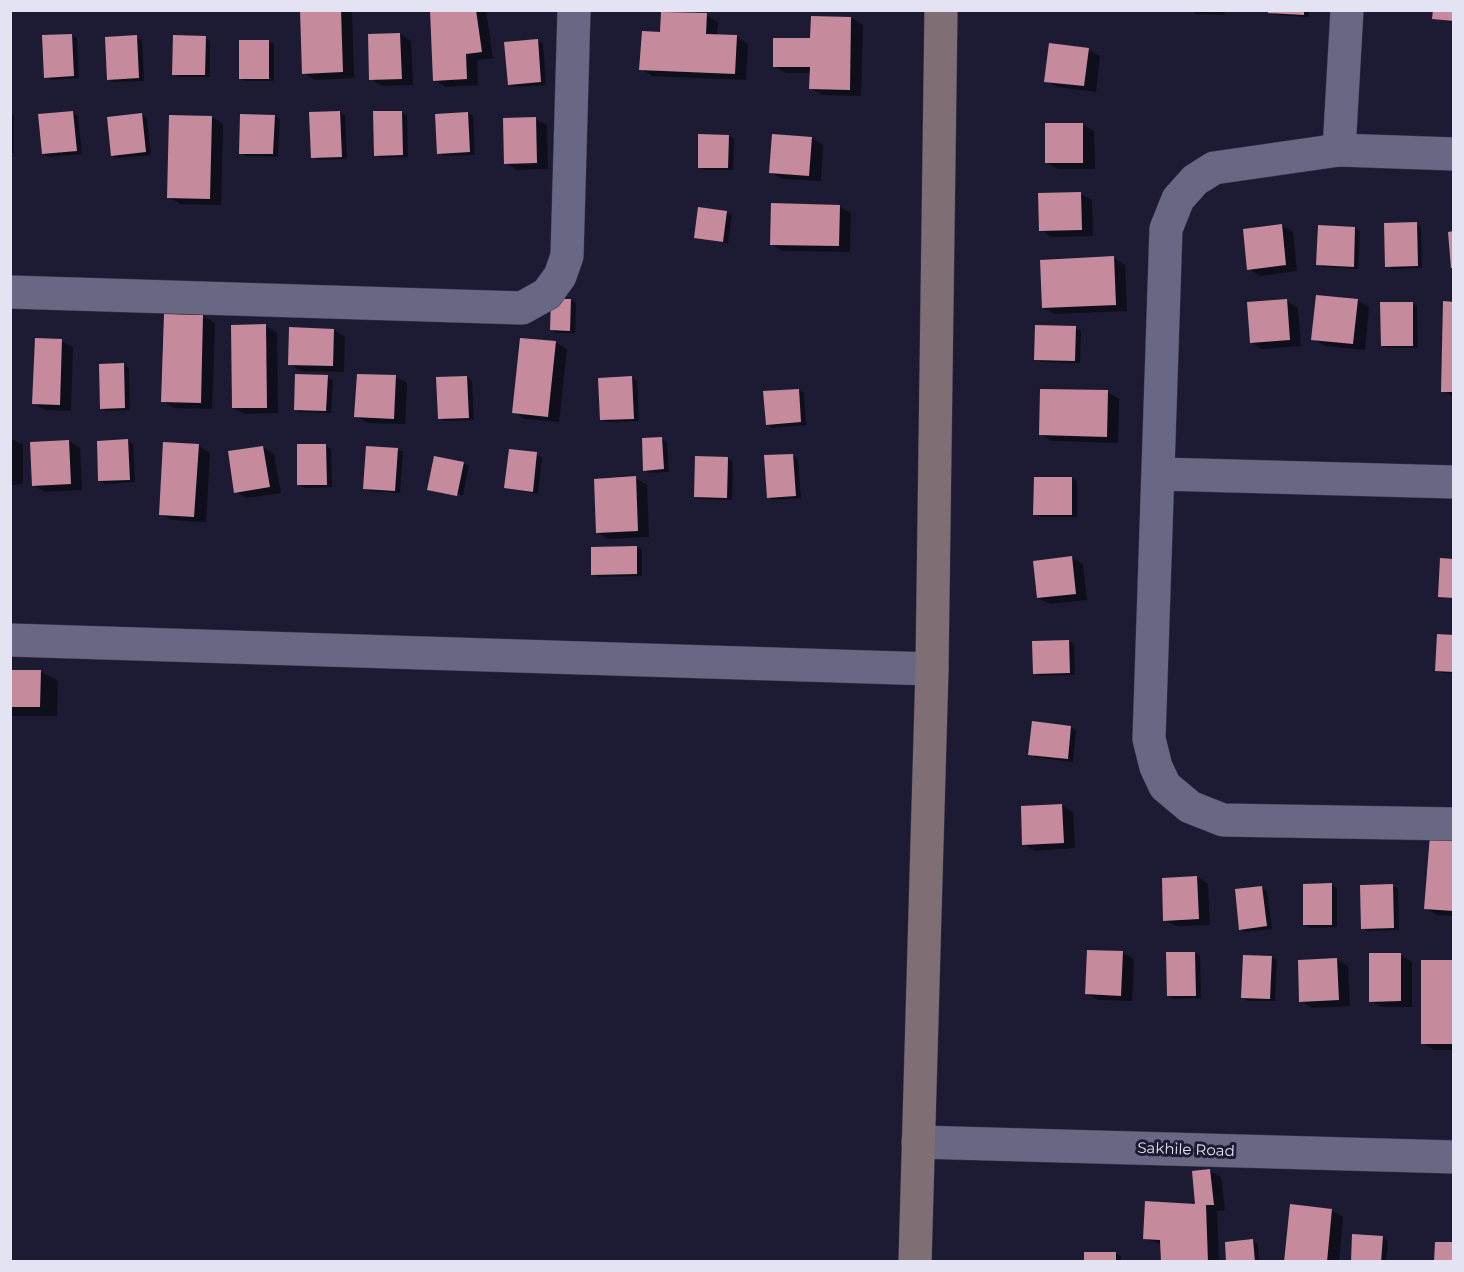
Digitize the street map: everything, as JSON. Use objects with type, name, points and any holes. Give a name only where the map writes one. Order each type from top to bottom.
[{"type":"street","points":[[10,292],[522,308],[547,294],[560,276],[567,256],[574,10]]},
{"type":"street","points":[[915,1262],[932,669],[941,10]]},
{"type":"street","points":[[1339,150],[1347,10]]},
{"type":"street","points":[[1454,154],[1339,150],[1214,168],[1195,180],[1178,199],[1166,229],[1160,474],[1149,739],[1156,767],[1166,786],[1190,807],[1223,820],[1454,825]]},
{"type":"street","points":[[1160,474],[1454,482]]},
{"type":"street","points":[[10,640],[932,669]]},
{"type":"street","name":"Sakhile Road","points":[[918,1142],[1454,1157]]},
{"type":"building","points":[[300,10],[341,10],[343,72],[302,74]]},
{"type":"building","points":[[430,10],[476,10],[482,52],[466,54],[467,79],[433,81]]},
{"type":"building","points":[[1268,10],[1304,10],[1304,15],[1268,13]]},
{"type":"building","points":[[1433,10],[1454,10],[1454,21],[1432,19]]},
{"type":"building","points":[[661,12],[707,13],[706,34],[737,35],[735,74],[639,70],[642,31],[660,32]]},
{"type":"building","points":[[811,16],[851,17],[850,90],[809,89],[810,67],[773,67],[773,38],[810,38]]},
{"type":"building","points":[[400,33],[402,79],[369,80],[368,34]]},
{"type":"building","points":[[72,34],[74,76],[44,78],[42,35]]},
{"type":"building","points":[[137,35],[139,78],[107,80],[105,37]]},
{"type":"building","points":[[173,35],[206,36],[205,75],[172,75]]},
{"type":"building","points":[[538,39],[541,82],[508,85],[504,42]]},
{"type":"building","points":[[239,40],[269,40],[269,79],[239,79]]},
{"type":"building","points":[[1049,43],[1089,48],[1084,86],[1044,82]]},
{"type":"building","points":[[73,111],[77,151],[42,154],[38,114]]},
{"type":"building","points":[[340,111],[342,157],[311,158],[309,112]]},
{"type":"building","points":[[373,111],[402,111],[403,155],[374,156]]},
{"type":"building","points":[[468,112],[470,152],[437,154],[435,114]]},
{"type":"building","points":[[142,113],[146,152],[111,156],[107,117]]},
{"type":"building","points":[[240,114],[275,115],[273,154],[239,154]]},
{"type":"building","points":[[169,115],[212,116],[210,199],[167,198]]},
{"type":"building","points":[[536,117],[537,163],[504,164],[503,118]]},
{"type":"building","points":[[1045,123],[1083,123],[1083,163],[1045,163]]},
{"type":"building","points":[[698,134],[729,135],[728,168],[698,168]]},
{"type":"building","points":[[772,134],[812,137],[809,176],[769,173]]},
{"type":"building","points":[[1081,192],[1082,230],[1039,231],[1038,193]]},
{"type":"building","points":[[771,203],[840,205],[839,246],[770,245]]},
{"type":"building","points":[[698,207],[727,211],[723,242],[694,238]]},
{"type":"building","points":[[1417,222],[1418,266],[1385,267],[1384,223]]},
{"type":"building","points":[[1282,224],[1286,265],[1247,270],[1243,229]]},
{"type":"building","points":[[1318,225],[1355,227],[1354,267],[1316,265]]},
{"type":"building","points":[[1454,231],[1454,268],[1451,268],[1448,232]]},
{"type":"building","points":[[1114,256],[1116,305],[1042,308],[1040,260]]},
{"type":"building","points":[[1316,295],[1358,299],[1353,344],[1311,340]]},
{"type":"building","points":[[551,299],[571,299],[570,331],[550,330]]},
{"type":"building","points":[[1287,299],[1290,340],[1250,343],[1247,302]]},
{"type":"building","points":[[1443,301],[1454,302],[1454,392],[1441,392]]},
{"type":"building","points":[[1380,302],[1413,302],[1413,346],[1381,346]]},
{"type":"building","points":[[164,314],[203,315],[201,403],[161,402]]},
{"type":"building","points":[[266,324],[267,408],[232,408],[231,325]]},
{"type":"building","points":[[1035,325],[1076,326],[1075,361],[1034,360]]},
{"type":"building","points":[[289,327],[334,329],[333,366],[288,365]]},
{"type":"building","points":[[35,338],[62,339],[60,405],[32,404]]},
{"type":"building","points":[[520,338],[556,341],[548,417],[512,413]]},
{"type":"building","points":[[124,363],[125,408],[100,409],[99,364]]},
{"type":"building","points":[[295,374],[328,375],[326,411],[294,410]]},
{"type":"building","points":[[357,374],[396,375],[394,419],[354,417]]},
{"type":"building","points":[[467,376],[469,418],[438,419],[436,377]]},
{"type":"building","points":[[632,376],[634,419],[600,420],[598,378]]},
{"type":"building","points":[[799,389],[801,422],[766,425],[763,391]]},
{"type":"building","points":[[1040,389],[1108,390],[1107,437],[1039,435]]},
{"type":"building","points":[[662,437],[664,469],[643,471],[642,438]]},
{"type":"building","points":[[128,439],[130,480],[98,481],[97,441]]},
{"type":"building","points":[[69,440],[71,484],[32,486],[30,442]]},
{"type":"building","points":[[163,442],[199,444],[194,517],[159,515]]},
{"type":"building","points":[[297,444],[326,444],[327,485],[297,485]]},
{"type":"building","points":[[263,446],[270,487],[234,493],[228,451]]},
{"type":"building","points":[[366,446],[398,448],[395,491],[363,489]]},
{"type":"building","points":[[509,449],[537,452],[533,492],[504,488]]},
{"type":"building","points":[[793,454],[796,496],[767,498],[764,455]]},
{"type":"building","points":[[434,456],[464,462],[457,496],[427,490]]},
{"type":"building","points":[[695,456],[728,457],[727,498],[694,497]]},
{"type":"building","points":[[636,476],[638,531],[596,533],[594,479]]},
{"type":"building","points":[[1034,477],[1072,477],[1072,515],[1033,515]]},
{"type":"building","points":[[637,546],[637,574],[591,575],[591,547]]},
{"type":"building","points":[[1072,556],[1076,594],[1037,598],[1033,561]]},
{"type":"building","points":[[1440,558],[1454,559],[1454,598],[1438,597]]},
{"type":"building","points":[[1437,634],[1454,635],[1454,672],[1435,671]]},
{"type":"building","points":[[1069,640],[1070,673],[1033,674],[1032,641]]},
{"type":"building","points":[[10,670],[41,670],[40,707],[10,707]]},
{"type":"building","points":[[1032,721],[1071,726],[1068,759],[1028,755]]},
{"type":"building","points":[[1062,804],[1064,843],[1022,845],[1021,806]]},
{"type":"building","points":[[1430,835],[1454,837],[1454,911],[1424,909]]},
{"type":"building","points":[[1197,876],[1199,919],[1163,921],[1162,878]]},
{"type":"building","points":[[1332,883],[1332,925],[1303,925],[1303,884]]},
{"type":"building","points":[[1393,884],[1394,928],[1361,929],[1360,885]]},
{"type":"building","points":[[1262,886],[1267,926],[1239,930],[1235,889]]},
{"type":"building","points":[[1087,950],[1123,951],[1121,996],[1085,994]]},
{"type":"building","points":[[1166,952],[1195,952],[1196,996],[1167,996]]},
{"type":"building","points":[[1369,953],[1401,953],[1401,1001],[1369,1002]]},
{"type":"building","points":[[1243,955],[1272,956],[1270,999],[1241,998]]},
{"type":"building","points":[[1337,958],[1339,1000],[1299,1002],[1298,960]]},
{"type":"building","points":[[1421,960],[1454,960],[1454,1044],[1421,1044]]},
{"type":"building","points":[[1210,1169],[1214,1205],[1206,1205],[1208,1262],[1161,1262],[1160,1240],[1143,1239],[1145,1201],[1195,1204],[1192,1171]]},
{"type":"building","points":[[1290,1204],[1332,1209],[1327,1262],[1284,1262]]},
{"type":"building","points":[[1352,1234],[1383,1236],[1381,1262],[1351,1262]]},
{"type":"building","points":[[1253,1239],[1255,1262],[1226,1262],[1225,1242]]},
{"type":"building","points":[[1435,1242],[1454,1242],[1454,1262],[1434,1262]]},
{"type":"building","points":[[1084,1252],[1116,1252],[1116,1262],[1084,1262]]}]
